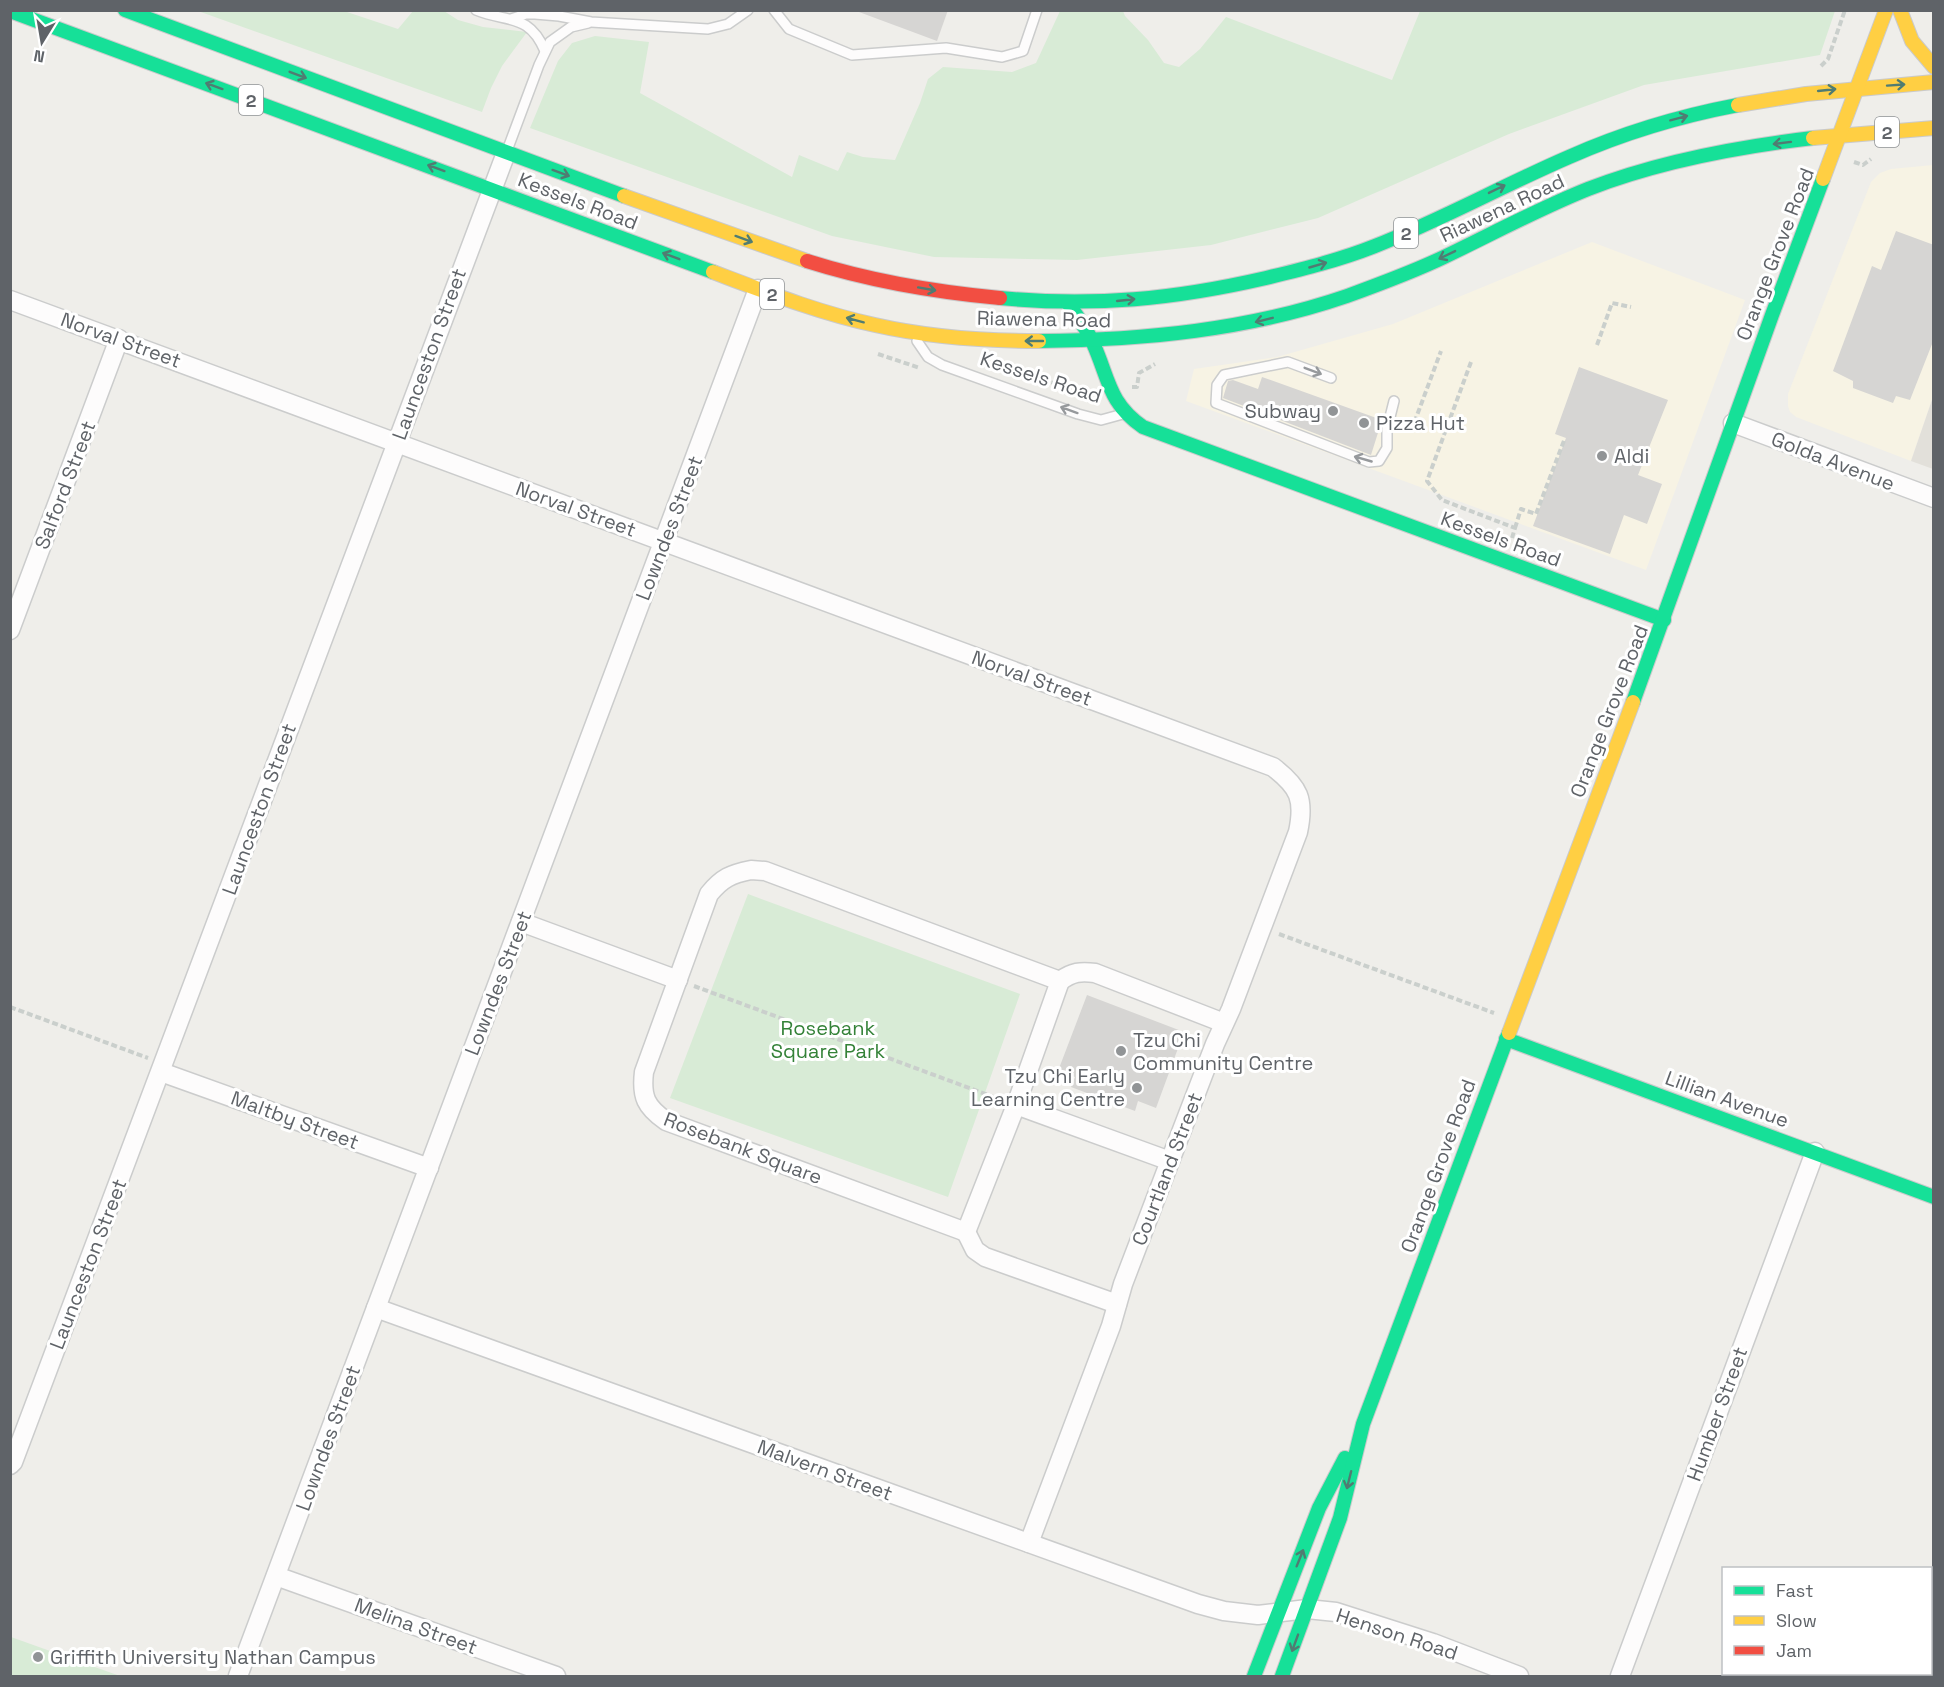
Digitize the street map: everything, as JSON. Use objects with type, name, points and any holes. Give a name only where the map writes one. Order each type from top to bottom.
[{"type":"main road","name":"Kessels Road","points":[[10,10],[758,289],[821,310],[912,332]]},
{"type":"main road","name":"Kessels Road","points":[[125,10],[506,153],[789,255],[846,272],[962,295],[1068,303],[1092,341],[1109,389],[1125,414],[1136,423],[1155,433],[1664,620]]},
{"type":"main road","name":"Orange Grove Road","points":[[1282,1677],[1340,1518],[1364,1424],[1664,620],[1733,423],[1886,10]]},
{"type":"main road","points":[[1900,10],[1912,41],[1934,67]]},
{"type":"main road","name":"Riawena Road","points":[[1068,303],[1112,301],[1222,287],[1321,264],[1383,243],[1601,143],[1727,106],[1762,99],[1858,87],[1934,82]]},
{"type":"main road","name":"Riawena Road","points":[[912,332],[1016,342],[1161,337],[1217,330],[1301,311],[1358,293],[1416,270],[1542,208],[1617,179],[1707,154],[1740,148],[1840,135],[1934,128]]},
{"type":"main road","name":"Lillian Avenue","points":[[1506,1039],[1934,1197]]},
{"type":"main road","name":"Orange Grove Road","points":[[1254,1677],[1319,1508],[1364,1424]]},
{"type":"street","name":"Launceston Street","points":[[10,1465],[14,1462],[506,153]]},
{"type":"street","name":"Lowndes Street","points":[[238,1677],[758,289]]},
{"type":"street","name":"Norval Street","points":[[10,300],[1273,767],[1290,780],[1299,797]]},
{"type":"street","name":"Salford Street","points":[[10,630],[119,339]]},
{"type":"street","name":"Golda Avenue","points":[[1733,423],[1934,498]]},
{"type":"street","name":"Courtland Street","points":[[1029,1543],[1170,1161],[1298,832],[1302,814],[1299,797]]},
{"type":"street","name":"Rosebank Square","points":[[966,1232],[666,1121],[653,1112],[646,1101],[643,1087],[644,1072],[710,894],[718,883],[734,873],[751,870],[765,872],[1060,981]]},
{"type":"street","points":[[521,922],[678,980]]},
{"type":"street","points":[[1117,1304],[985,1257],[975,1250],[966,1232],[1016,1105],[1060,981],[1070,974],[1082,971],[1095,973],[1224,1023]]},
{"type":"street","name":"Maltby Street","points":[[161,1072],[429,1168]]},
{"type":"street","points":[[1016,1105],[1170,1161]]},
{"type":"street","name":"Humber Street","points":[[1620,1677],[1815,1152]]},
{"type":"street","name":"Malvern Street","points":[[376,1308],[1198,1604],[1224,1611],[1258,1615],[1278,1612]]},
{"type":"street","name":"Melina Street","points":[[276,1576],[556,1677]]},
{"type":"street","name":"Henson Road","points":[[1278,1612],[1307,1609],[1336,1612],[1432,1643],[1519,1677]]},
{"type":"lane","points":[[476,10],[511,19],[530,27],[540,38],[545,51]]},
{"type":"lane","points":[[511,19],[526,14],[559,16],[591,22],[708,29],[728,24],[748,10]]},
{"type":"lane","points":[[774,10],[789,29],[852,55],[946,48],[1002,57],[1023,51],[1037,10]]},
{"type":"lane","points":[[506,153],[550,42],[558,34],[571,27],[591,22]]},
{"type":"lane","name":"Kessels Road","points":[[912,332],[925,354],[942,365],[1092,418],[1101,420],[1125,414]]},
{"type":"lane","points":[[1331,378],[1288,362],[1224,375],[1217,385],[1216,403],[1369,462],[1379,460],[1387,448],[1388,425],[1394,401]]},
{"type":"path","points":[[1821,65],[1828,59],[1845,10]]},
{"type":"path","points":[[1597,345],[1612,303],[1631,306]]},
{"type":"path","points":[[1388,425],[1403,430],[1413,426],[1441,351]]},
{"type":"path","points":[[1471,362],[1427,481],[1442,500],[1515,528]]},
{"type":"path","points":[[1014,374],[1094,390]]},
{"type":"path","points":[[1512,538],[1521,509],[1536,514],[1565,438]]},
{"type":"path","points":[[1261,928],[1513,1020]]},
{"type":"path","points":[[678,980],[1016,1105]]},
{"type":"path","points":[[10,1007],[148,1059],[161,1072]]},
{"type":"shaded area","points":[[1933,165],[1933,397],[1911,461],[1796,417],[1790,412],[1788,394],[1871,182],[1880,173],[1891,169]]},
{"type":"shaded area","points":[[1592,242],[1745,300],[1646,570],[1186,401],[1194,369],[1277,357],[1393,324]]},
{"type":"shaded area","points":[[1933,397],[1934,469],[1911,461]]},
{"type":"green space","points":[[198,11],[344,11],[398,29],[413,11],[444,11],[458,20],[483,27],[527,32],[502,66],[482,112]]},
{"type":"green space","points":[[1060,11],[1123,11],[1164,63],[1179,67],[1200,49],[1226,17],[1392,80],[1420,11],[1835,11],[1820,55],[1644,85],[1509,134],[1318,218],[1211,245],[1077,260],[934,257],[832,236],[530,128],[558,61],[572,43],[595,36],[649,42],[640,93],[792,177],[799,155],[838,171],[847,152],[863,157],[895,160],[928,79],[943,67],[1012,72],[1036,63]]},
{"type":"green space","name":"Rosebank Square Park","points":[[748,894],[1020,994],[948,1197],[670,1098]]},
{"type":"green space","name":"Griffith University Nathan Campus","points":[[11,1637],[120,1676],[11,1676]]},
{"type":"building","points":[[860,10],[948,10],[937,41],[859,12]]},
{"type":"building","points":[[1896,231],[1934,245],[1934,339],[1910,400],[1896,396],[1893,403],[1853,388],[1853,381],[1833,371],[1872,266],[1881,270]]},
{"type":"building","name":"Aldi","points":[[1579,367],[1668,400],[1638,475],[1662,484],[1647,524],[1624,515],[1610,554],[1533,526],[1566,438],[1555,434]]},
{"type":"building","points":[[1262,377],[1382,420],[1371,455],[1223,398],[1228,381],[1233,380],[1258,389]]},
{"type":"building","name":"Tzu Chi Community Centre","points":[[1087,995],[1184,1032],[1156,1108],[1138,1101],[1135,1111],[1071,1087],[1075,1077],[1058,1071]]},
{"type":"traffic: fast","points":[[125,10],[624,196]]},
{"type":"traffic: fast","points":[[10,11],[713,272]]},
{"type":"traffic: fast","points":[[1000,298],[1068,302],[1167,296],[1232,285],[1308,268],[1348,256],[1400,236],[1610,140],[1673,120],[1738,105]]},
{"type":"traffic: fast","points":[[1039,341],[1118,338],[1195,331],[1310,308],[1420,268],[1551,205],[1615,179],[1699,156],[1813,138]]},
{"type":"traffic: fast","points":[[1633,702],[1823,179]]},
{"type":"traffic: fast","points":[[1068,303],[1091,338],[1116,399],[1131,418],[1143,427],[1664,620]]},
{"type":"traffic: fast","points":[[1282,1676],[1340,1518],[1363,1424],[1509,1033]]},
{"type":"traffic: fast","points":[[1506,1039],[1934,1197]]},
{"type":"traffic: fast","points":[[1254,1676],[1319,1508],[1345,1458]]},
{"type":"traffic: slow","points":[[1823,179],[1886,10]]},
{"type":"traffic: slow","points":[[1900,10],[1912,41],[1934,67]]},
{"type":"traffic: slow","points":[[1738,105],[1806,94],[1934,82]]},
{"type":"traffic: slow","points":[[1813,138],[1934,128]]},
{"type":"traffic: slow","points":[[624,196],[807,261]]},
{"type":"traffic: slow","points":[[713,272],[813,308],[875,325],[915,333],[1039,341]]},
{"type":"traffic: slow","points":[[1509,1033],[1633,702]]},
{"type":"traffic: jam","points":[[807,261],[903,285],[1000,298]]},
{"type":"place","name":"Subway","points":[[1333,411]]},
{"type":"place","name":"Pizza Hut","points":[[1364,423]]},
{"type":"place","name":"Aldi","points":[[1602,456]]},
{"type":"place","name":"Tzu Chi Community Centre","points":[[1121,1051]]},
{"type":"place","name":"Tzu Chi Early Learning Centre","points":[[1137,1088]]},
{"type":"place","name":"Griffith University Nathan Campus","points":[[38,1657]]}]
